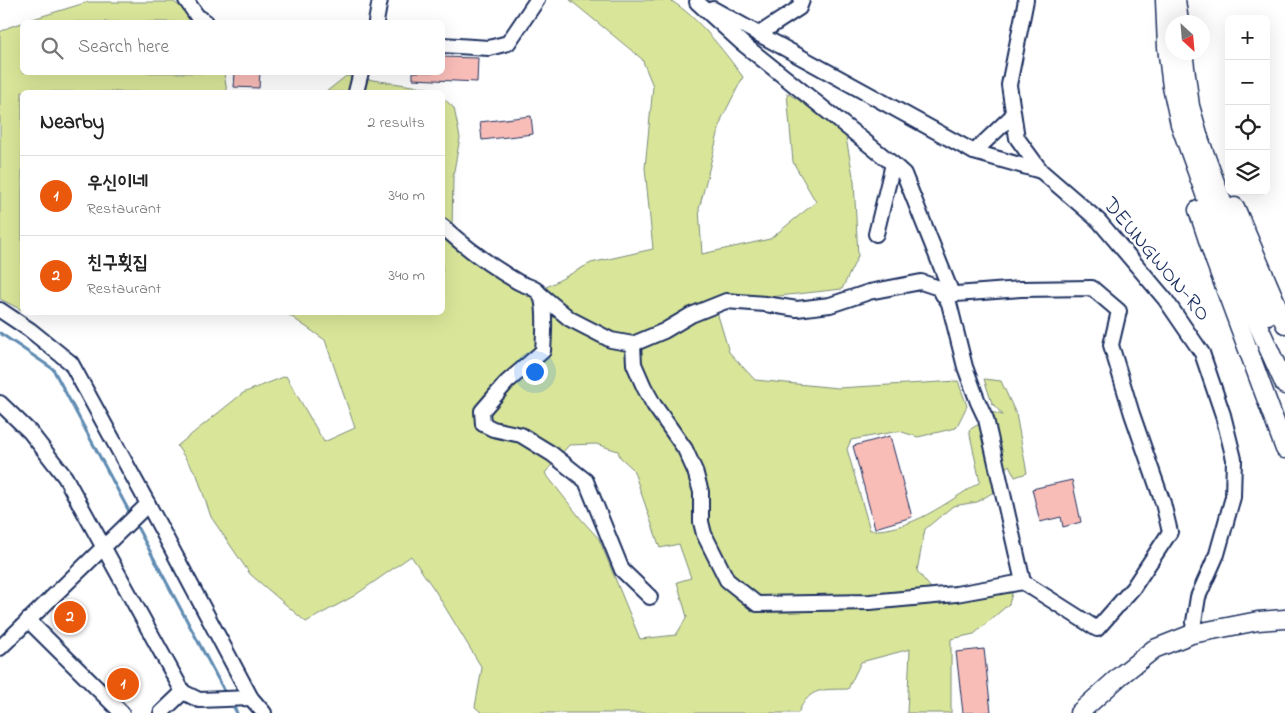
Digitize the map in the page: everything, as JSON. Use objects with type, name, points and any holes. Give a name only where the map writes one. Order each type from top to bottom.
[{"type":"main road","points":[[1154,0],[1154,7],[1165,30]]},
{"type":"main road","points":[[1165,0],[1168,15]]},
{"type":"main road","points":[[1176,0],[1178,15]]},
{"type":"main road","points":[[1178,60],[1190,106],[1195,147],[1228,256],[1285,386]]},
{"type":"main road","points":[[1195,147],[1224,181],[1285,324]]},
{"type":"main road","points":[[1195,147],[1285,355]]},
{"type":"main road","points":[[1195,147],[1189,180],[1214,258],[1285,449]]},
{"type":"main road","points":[[1079,713],[1154,648],[1192,634],[1258,622],[1285,620]]},
{"type":"street","points":[[186,0],[197,16],[203,20]]},
{"type":"street","points":[[376,20],[380,0]]},
{"type":"street","points":[[445,45],[489,48],[508,43],[537,0]]},
{"type":"street","points":[[759,34],[799,8],[802,0]]},
{"type":"street","name":"DEUNGWON-RO","points":[[1026,0],[1009,85],[1017,138],[1041,171],[1099,221],[1165,299],[1202,353],[1220,406],[1234,459],[1233,497],[1217,554],[1198,597],[1192,634]]},
{"type":"street","points":[[696,1],[974,152],[1041,171]]},
{"type":"street","points":[[696,1],[742,43],[904,174],[948,294],[965,366],[986,419],[1023,582]]},
{"type":"street","points":[[356,90],[360,75]]},
{"type":"street","points":[[974,152],[1014,115]]},
{"type":"street","points":[[876,234],[893,164]]},
{"type":"street","points":[[445,229],[462,244],[519,282],[532,288],[570,319],[611,340],[633,344],[664,331],[691,315],[726,301],[797,309],[830,305],[869,292],[921,282],[939,288],[948,294],[1021,289],[1092,288],[1118,311],[1111,345],[1132,414],[1163,503],[1170,532],[1133,588],[1097,629],[1023,582],[956,594],[870,602],[757,604],[727,580],[704,534],[701,492],[695,471],[685,449],[654,405],[644,387],[634,364],[633,344]]},
{"type":"street","points":[[541,295],[545,325],[543,351],[507,382],[482,411],[483,424],[493,429],[521,435],[552,454],[586,481],[622,570],[650,597]]},
{"type":"street","points":[[0,310],[30,330],[71,362],[251,698],[264,713]]},
{"type":"street","points":[[0,403],[30,432],[65,477],[107,542],[183,692],[199,700],[251,698]]},
{"type":"street","points":[[0,648],[148,504]]},
{"type":"street","points":[[28,620],[122,713]]},
{"type":"street","points":[[161,713],[183,692]]},
{"type":"green space","points":[[570,0],[670,0],[700,25],[743,77],[722,118],[699,209],[702,254],[770,239],[816,202],[793,162],[787,93],[844,127],[854,181],[858,256],[842,289],[761,298],[717,312],[729,352],[755,380],[838,388],[958,381],[967,406],[956,428],[918,437],[899,431],[851,440],[847,449],[870,530],[885,529],[914,521],[941,507],[980,482],[969,430],[979,424],[971,407],[1003,415],[992,403],[984,379],[1001,381],[1016,414],[1027,473],[1015,477],[1009,465],[1001,473],[997,490],[977,502],[953,506],[925,529],[917,571],[944,604],[1013,590],[1009,604],[974,634],[951,639],[951,713],[907,713],[910,649],[861,662],[848,689],[818,691],[807,698],[798,713],[482,713],[475,707],[482,668],[434,589],[411,556],[354,596],[306,622],[250,574],[211,517],[197,475],[177,446],[243,393],[286,376],[324,442],[355,428],[325,340],[289,315],[445,315],[445,100],[454,108],[460,138],[453,176],[452,227],[481,260],[528,297],[591,263],[653,249],[645,168],[653,86],[642,59]],"holes":[[[596,444],[618,451],[620,457],[633,469],[660,548],[679,544],[691,578],[677,582],[687,617],[676,635],[640,639],[599,539],[545,473],[569,445]]]},
{"type":"green space","points":[[88,2],[174,2],[198,20],[30,20]]},
{"type":"green space","points":[[20,24],[20,75],[224,75],[227,90],[20,90],[20,309],[0,299],[0,32]]},
{"type":"green space","points":[[346,76],[434,90],[328,90]]},
{"type":"building","points":[[445,57],[478,58],[477,82],[413,79],[413,75],[445,75]]},
{"type":"building","points":[[235,75],[260,75],[259,88],[234,87]]},
{"type":"building","points":[[531,116],[533,134],[482,140],[480,122]]},
{"type":"building","points":[[890,436],[912,517],[875,528],[853,446]]},
{"type":"building","points":[[1072,480],[1081,522],[1063,527],[1061,517],[1040,522],[1032,489]]},
{"type":"building","points":[[984,649],[991,712],[963,713],[956,652]]},
{"type":"waterway","points":[[0,333],[53,369],[131,515]]},
{"type":"waterway","points":[[135,523],[226,694]]},
{"type":"waterway","points":[[232,704],[237,713]]},
{"type":"place","name":"친구횟집","points":[[70,617]]},
{"type":"place","name":"우신이네","points":[[123,684]]}]
